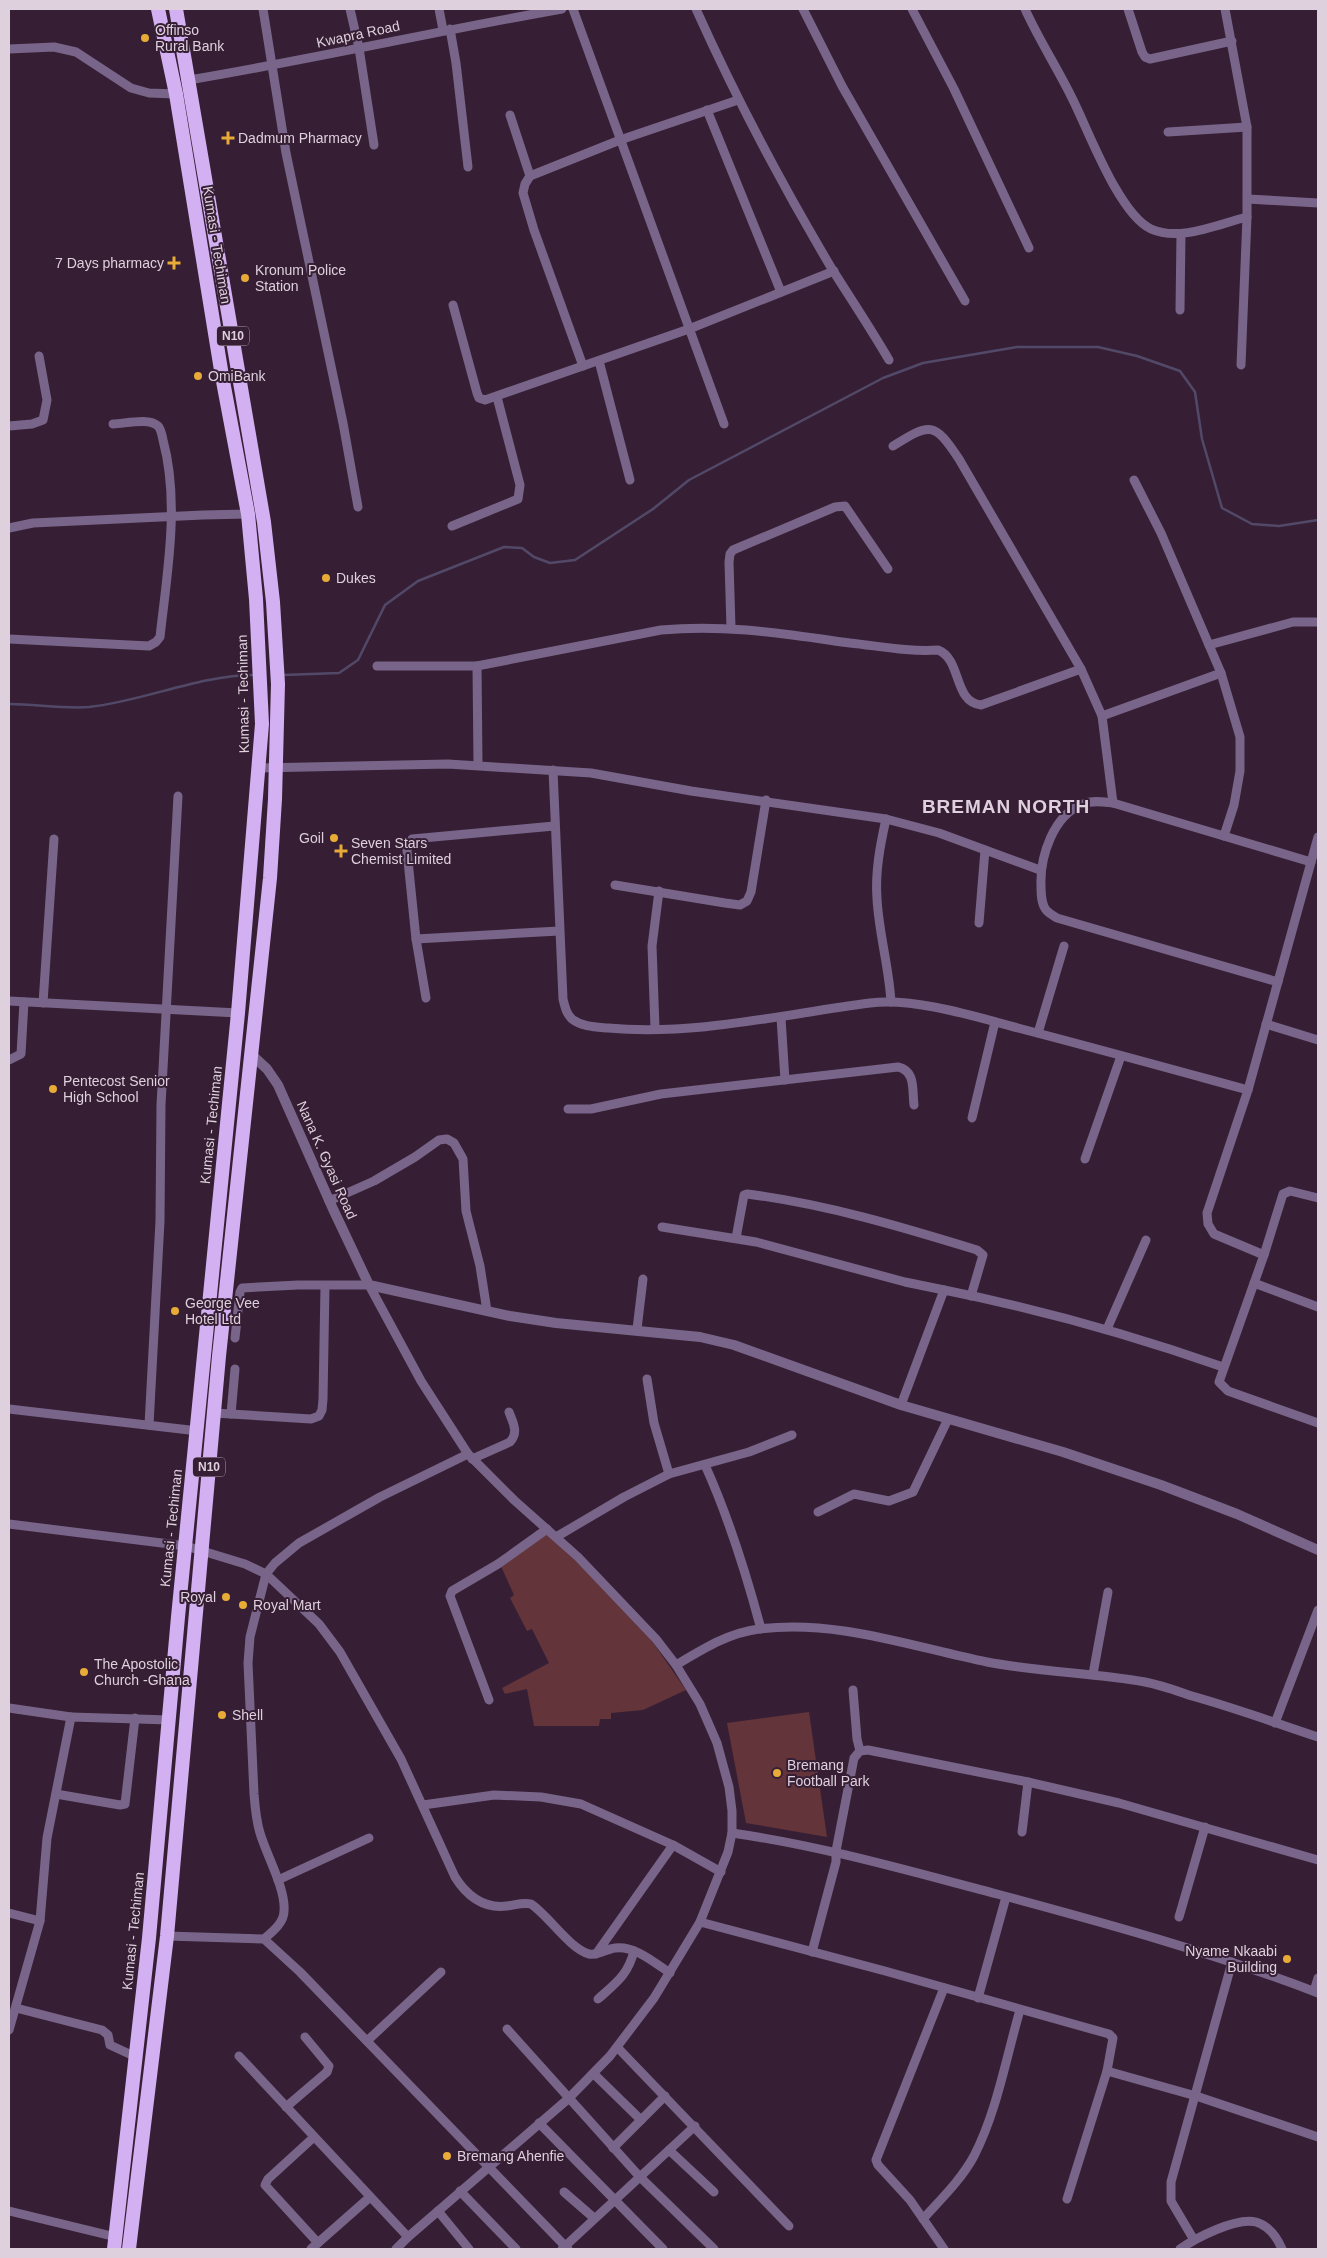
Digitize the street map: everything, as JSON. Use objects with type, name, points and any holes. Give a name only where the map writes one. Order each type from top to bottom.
[{"type":"highway","name":"Kumasi - Techiman","points":[[115,2243],[136,2057],[170,1720],[178,1617],[198,1431],[238,1014],[262,724],[260,662],[248,514],[222,376],[176,94],[158,9]]},
{"type":"highway","name":"N10","points":[[129,2249],[166,1936],[214,1413],[250,1053],[263,954],[274,823],[278,684],[273,602],[264,522],[176,9]]},
{"type":"street","points":[[263,9],[286,153],[343,423],[358,507]]},
{"type":"street","points":[[350,9],[359,48],[374,145]]},
{"type":"street","points":[[439,9],[447,29],[456,63],[468,167]]},
{"type":"street","name":"Kwapra Road","points":[[189,80],[272,66],[447,29],[562,9]]},
{"type":"street","points":[[573,9],[724,424]]},
{"type":"street","points":[[696,9],[738,100],[834,271],[889,360]]},
{"type":"street","points":[[803,9],[842,86],[964,301]]},
{"type":"street","points":[[912,9],[954,90],[1029,248]]},
{"type":"street","points":[[1025,9],[1073,98],[1109,176],[1136,219],[1151,229],[1181,234],[1247,217]]},
{"type":"street","points":[[1128,9],[1142,52],[1145,57],[1150,59],[1232,40]]},
{"type":"street","points":[[1225,9],[1247,127],[1248,199],[1241,365]]},
{"type":"street","points":[[9,49],[54,48],[76,52],[132,88],[149,93],[176,94]]},
{"type":"street","points":[[583,366],[534,230],[523,194],[524,184],[530,176],[620,140],[738,100]]},
{"type":"street","points":[[707,110],[781,292]]},
{"type":"street","points":[[510,115],[530,176]]},
{"type":"street","points":[[1168,132],[1247,127]]},
{"type":"street","points":[[1248,199],[1318,203]]},
{"type":"street","points":[[1180,310],[1181,234]]},
{"type":"street","points":[[453,305],[477,393],[480,398],[485,400],[689,329],[834,271]]},
{"type":"street","points":[[9,426],[32,424],[42,420],[47,400],[39,356]]},
{"type":"street","points":[[599,361],[630,480]]},
{"type":"street","points":[[452,526],[518,499],[520,485],[497,397]]},
{"type":"street","points":[[9,639],[149,646],[160,637],[171,516],[168,458],[160,428],[155,424],[148,422],[113,424]]},
{"type":"street","points":[[893,446],[918,430],[926,429],[939,432],[945,438],[1082,669],[1102,716],[1113,803]]},
{"type":"street","points":[[1134,480],[1161,534],[1221,673],[1240,737],[1240,771],[1234,805],[1224,836]]},
{"type":"street","points":[[731,628],[728,562],[733,550],[835,507],[844,506],[888,569]]},
{"type":"street","points":[[9,528],[33,523],[248,514]]},
{"type":"street","points":[[1209,645],[1293,622],[1318,622]]},
{"type":"street","points":[[377,666],[477,666],[661,630],[692,627],[731,628],[900,649],[938,650],[943,652],[950,661],[967,700],[973,704],[981,705],[1082,669]]},
{"type":"street","points":[[477,666],[478,764]]},
{"type":"street","points":[[1102,716],[1221,673]]},
{"type":"street","points":[[259,768],[478,764],[591,773],[692,791],[766,800],[886,819],[939,833],[1040,870]]},
{"type":"street","points":[[553,770],[563,999],[566,1011],[573,1019],[587,1026],[625,1029],[692,1027],[781,1018],[872,1002],[891,1002],[958,1012],[1248,1090]]},
{"type":"street","points":[[149,1425],[160,1221],[161,1105],[178,796]]},
{"type":"street","points":[[615,885],[725,903],[740,904],[747,901],[751,892],[766,800]]},
{"type":"street","points":[[1278,982],[1057,918],[1046,910],[1041,898],[1040,870],[1047,846],[1058,825],[1073,809],[1084,803],[1095,802],[1113,803],[1311,862]]},
{"type":"street","points":[[886,819],[876,873],[877,899],[890,977],[891,1002]]},
{"type":"street","points":[[426,998],[416,939],[407,851],[408,844],[412,839],[554,826]]},
{"type":"street","points":[[1264,1255],[1214,1234],[1208,1224],[1208,1213],[1248,1090],[1318,837]]},
{"type":"street","points":[[43,1003],[54,839]]},
{"type":"street","points":[[979,923],[984,850]]},
{"type":"street","points":[[655,1028],[652,946],[658,891]]},
{"type":"street","points":[[416,939],[559,931]]},
{"type":"street","points":[[1038,1033],[1064,946]]},
{"type":"street","points":[[9,1001],[238,1014]]},
{"type":"street","points":[[9,1060],[20,1054],[24,1002]]},
{"type":"street","points":[[781,1018],[785,1080]]},
{"type":"street","points":[[972,1118],[995,1022]]},
{"type":"street","points":[[1266,1024],[1318,1040]]},
{"type":"street","name":"Nana K. Gyasi Road","points":[[250,1053],[267,1069],[278,1085],[329,1201],[369,1285]]},
{"type":"street","points":[[1085,1159],[1121,1056]]},
{"type":"street","points":[[568,1109],[591,1109],[661,1094],[898,1067],[905,1068],[911,1074],[914,1105]]},
{"type":"street","points":[[329,1201],[374,1181],[415,1157],[439,1140],[454,1142],[463,1159],[466,1211],[480,1266],[488,1311]]},
{"type":"street","points":[[1318,1198],[1290,1191],[1283,1194],[1264,1255],[1219,1382],[1228,1391],[1318,1423]]},
{"type":"street","points":[[736,1238],[744,1196],[748,1194],[782,1198],[841,1211],[978,1250],[983,1255],[971,1296]]},
{"type":"street","points":[[662,1227],[736,1238],[792,1251],[905,1282],[1047,1313],[1148,1341],[1223,1367]]},
{"type":"street","points":[[1107,1330],[1146,1240]]},
{"type":"street","points":[[637,1329],[643,1279]]},
{"type":"street","points":[[1254,1283],[1318,1307]]},
{"type":"street","points":[[369,1285],[421,1381],[470,1456],[621,1601],[656,1639],[676,1665],[700,1704],[717,1743],[729,1787],[732,1811],[732,1833],[720,1872],[700,1922],[654,1998],[617,2047],[594,2074],[568,2099],[460,2191],[396,2249]]},
{"type":"street","points":[[235,1338],[242,1288],[369,1285],[488,1311],[556,1323],[637,1329],[700,1337],[734,1345],[901,1405],[1063,1452],[1161,1485],[1232,1512],[1318,1550]]},
{"type":"street","points":[[214,1413],[311,1419],[319,1416],[322,1410],[323,1399],[325,1286]]},
{"type":"street","points":[[901,1405],[944,1290]]},
{"type":"street","points":[[231,1414],[235,1369]]},
{"type":"street","points":[[648,1380],[657,1433],[669,1474]]},
{"type":"street","points":[[9,1409],[198,1431]]},
{"type":"street","points":[[264,1939],[279,1925],[284,1911],[278,1880],[260,1834],[255,1814],[248,1663],[250,1637],[266,1574],[275,1563],[299,1543],[380,1497],[470,1456],[510,1442],[516,1432],[509,1412]]},
{"type":"street","points":[[818,1512],[854,1494],[889,1501],[913,1492],[928,1465],[948,1419]]},
{"type":"street","points":[[556,1537],[624,1496],[669,1474],[749,1452],[792,1435]]},
{"type":"street","points":[[705,1465],[730,1524],[761,1629]]},
{"type":"street","points":[[9,1524],[186,1546],[245,1564],[266,1574],[318,1624],[340,1652],[401,1759],[454,1877],[470,1896],[491,1907],[525,1902],[531,1904],[582,1951],[596,1954],[618,1947],[646,1956],[670,1973]]},
{"type":"street","points":[[489,1700],[450,1596],[452,1591],[498,1564],[547,1529]]},
{"type":"street","points":[[1093,1674],[1108,1592]]},
{"type":"street","points":[[1275,1722],[1318,1610]]},
{"type":"street","points":[[676,1665],[710,1644],[738,1633],[761,1629],[796,1628],[852,1632],[998,1664],[1093,1674],[1147,1683],[1318,1737]]},
{"type":"street","points":[[853,1690],[857,1739],[860,1751]]},
{"type":"street","points":[[9,1708],[71,1717],[170,1720]]},
{"type":"street","points":[[9,2030],[40,1921],[47,1838],[71,1717]]},
{"type":"street","points":[[56,1794],[120,1805],[125,1804],[135,1718]]},
{"type":"street","points":[[812,1952],[836,1862],[836,1851],[854,1758],[860,1751],[868,1750],[1028,1782],[1119,1803],[1318,1860]]},
{"type":"street","points":[[1022,1832],[1028,1782]]},
{"type":"street","points":[[423,1805],[494,1795],[540,1797],[581,1804],[673,1845],[720,1872]]},
{"type":"street","points":[[1178,1917],[1205,1827]]},
{"type":"street","points":[[732,1833],[836,1851],[1063,1912],[1232,1962],[1316,1992],[1318,1978]]},
{"type":"street","points":[[278,1880],[369,1838]]},
{"type":"street","points":[[596,1954],[673,1845]]},
{"type":"street","points":[[978,1998],[1006,1897]]},
{"type":"street","points":[[9,1913],[40,1921]]},
{"type":"street","points":[[700,1922],[1109,2034],[1113,2038],[1114,2043],[1107,2071],[1067,2199]]},
{"type":"street","points":[[166,1936],[264,1939],[300,1972],[489,2166],[565,2248],[594,2218],[695,2126]]},
{"type":"street","points":[[598,1999],[626,1973],[634,1951]]},
{"type":"street","points":[[1194,2240],[1171,2201],[1170,2192],[1179,2151],[1196,2096],[1232,1962]]},
{"type":"street","points":[[367,2041],[441,1972]]},
{"type":"street","points":[[944,1988],[876,2160],[878,2165],[910,2200],[944,2249]]},
{"type":"street","points":[[16,2008],[102,2030],[108,2035],[110,2045],[136,2057]]},
{"type":"street","points":[[923,2218],[955,2185],[973,2157],[993,2104],[1020,2010]]},
{"type":"street","points":[[506,2029],[613,2148],[714,2249]]},
{"type":"street","points":[[286,2107],[327,2072],[329,2066],[305,2037]]},
{"type":"street","points":[[617,2047],[695,2126],[789,2226]]},
{"type":"street","points":[[239,2056],[408,2237]]},
{"type":"street","points":[[1107,2071],[1196,2096],[1318,2137]]},
{"type":"street","points":[[594,2074],[641,2120]]},
{"type":"street","points":[[613,2148],[665,2096]]},
{"type":"street","points":[[539,2123],[663,2249]]},
{"type":"street","points":[[314,2137],[268,2179],[266,2185],[314,2246],[370,2197]]},
{"type":"street","points":[[669,2150],[714,2192]]},
{"type":"street","points":[[460,2191],[516,2249]]},
{"type":"street","points":[[564,2192],[594,2218]]},
{"type":"street","points":[[9,2211],[115,2243]]},
{"type":"street","points":[[438,2211],[470,2249]]},
{"type":"street","points":[[1180,2249],[1194,2240],[1218,2230],[1252,2222],[1267,2228],[1282,2249]]},
{"type":"shaded area","points":[[547,1534],[611,1594],[647,1634],[686,1690],[643,1710],[611,1713],[611,1719],[600,1719],[599,1726],[534,1726],[527,1689],[505,1694],[502,1688],[549,1663],[532,1629],[527,1631],[510,1598],[514,1595],[500,1564]]},
{"type":"shaded area","name":"Bremang Football Park","points":[[809,1712],[827,1837],[746,1823],[727,1723]]},
{"type":"waterway","points":[[283,675],[339,673],[358,660],[385,605],[418,581],[504,547],[522,548],[534,557],[550,563],[575,560],[653,509],[689,480],[883,378],[923,363],[1017,347],[1098,347],[1137,356],[1180,371],[1195,392],[1202,439],[1222,508],[1252,524],[1279,526],[1318,520]]},
{"type":"waterway","points":[[9,704],[89,707],[110,704],[213,679],[255,675]]},
{"type":"place","name":"Offinso Rural Bank","points":[[145,38]]},
{"type":"place","name":"Dadmum Pharmacy","points":[[228,138]]},
{"type":"place","name":"7 Days pharmacy","points":[[174,263]]},
{"type":"place","name":"Kronum Police Station","points":[[245,278]]},
{"type":"place","name":"OmiBank","points":[[198,376]]},
{"type":"place","name":"Dukes","points":[[326,578]]},
{"type":"place","name":"Goil","points":[[334,838]]},
{"type":"place","name":"Seven Stars Chemist Limited","points":[[341,851]]},
{"type":"place","name":"Pentecost Senior High School","points":[[53,1089]]},
{"type":"place","name":"George Vee Hotel Ltd","points":[[175,1311]]},
{"type":"place","name":"Royal","points":[[226,1597]]},
{"type":"place","name":"Royal Mart","points":[[243,1605]]},
{"type":"place","name":"The Apostolic Church -Ghana","points":[[84,1672]]},
{"type":"place","name":"Shell","points":[[222,1715]]},
{"type":"place","name":"Bremang Football Park","points":[[777,1773]]},
{"type":"place","name":"Nyame Nkaabi Building","points":[[1287,1959]]},
{"type":"place","name":"Bremang Ahenfie","points":[[447,2156]]},
{"type":"district","name":"BREMAN NORTH","points":[[1006,806]]}]
